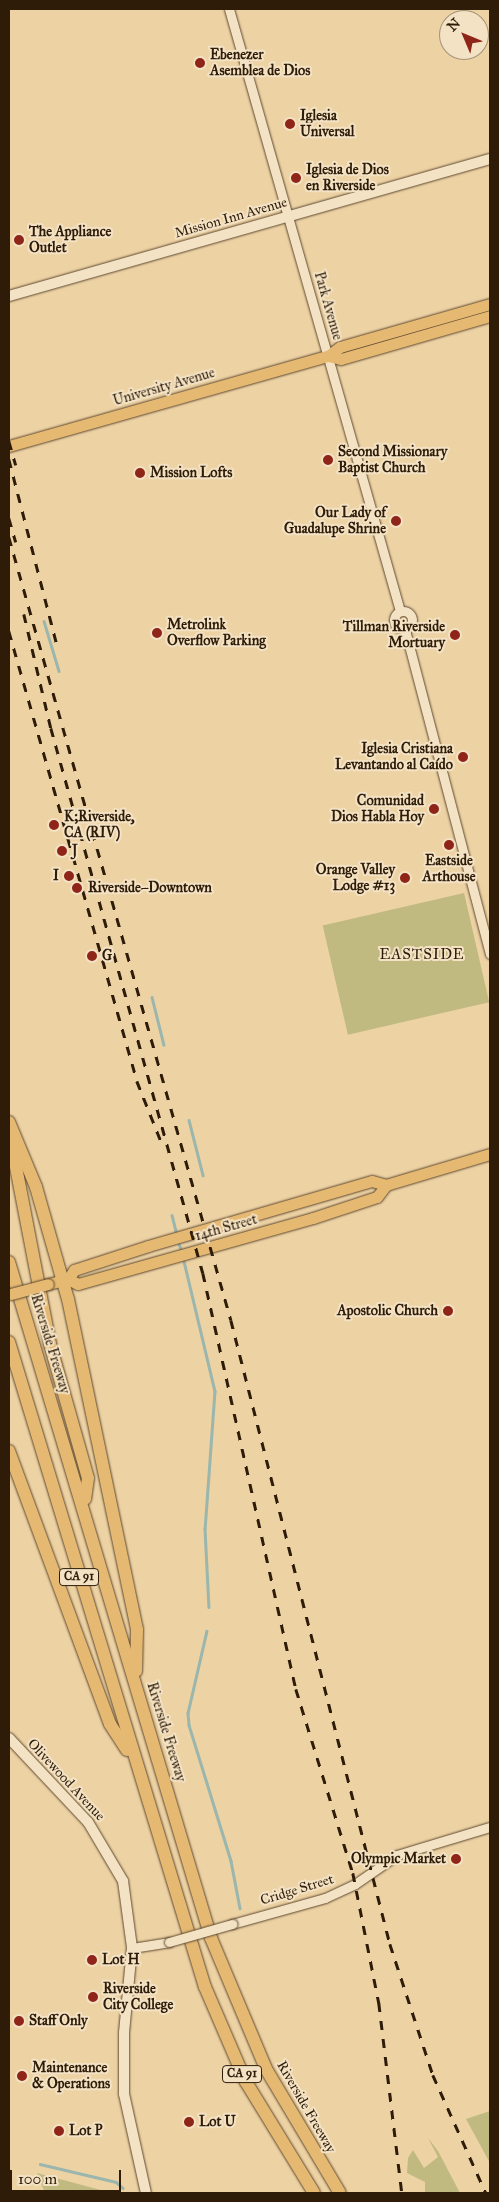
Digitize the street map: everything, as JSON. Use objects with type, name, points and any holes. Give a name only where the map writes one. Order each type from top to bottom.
[{"type":"highway","points":[[9,1122],[36,1187],[66,1280],[137,1630],[136,1686]]},
{"type":"highway","points":[[9,1122],[50,1344],[88,1478],[84,1504]]},
{"type":"highway","name":"Riverside Freeway","points":[[9,1262],[84,1504],[206,1921],[227,1978],[266,2069],[340,2193]]},
{"type":"highway","name":"CA 91","points":[[9,1342],[185,1928],[227,2044],[314,2193]]},
{"type":"highway","points":[[9,1451],[110,1724],[134,1760]]},
{"type":"highway","points":[[9,1470],[19,1492],[28,1499]]},
{"type":"main road","name":"Mission Inn Avenue","points":[[9,296],[490,159]]},
{"type":"main road","name":"University Avenue","points":[[9,446],[328,356],[340,347],[490,304]]},
{"type":"main road","name":"University Avenue","points":[[328,356],[341,359],[490,316]]},
{"type":"main road","name":"14th Street","points":[[66,1280],[74,1270],[148,1246],[372,1181],[386,1184],[490,1154]]},
{"type":"main road","name":"14th Street","points":[[9,1294],[66,1280],[78,1284],[87,1282],[313,1218],[376,1197],[386,1184]]},
{"type":"main road","name":"Olivewood Avenue","points":[[9,1738],[83,1816],[110,1854],[123,1881],[132,1948],[123,2082],[146,2193]]},
{"type":"street","name":"Park Avenue","points":[[229,9],[400,611]]},
{"type":"street","points":[[405,630],[412,618],[400,611],[394,622],[405,630],[490,954]]},
{"type":"street","name":"Cridge Street","points":[[132,1948],[169,1942],[325,1898],[355,1884],[397,1855],[490,1827]]},
{"type":"shaded area","points":[[464,893],[489,1002],[348,1035],[323,926]]},
{"type":"shaded area","points":[[490,2111],[490,2163],[466,2119]]},
{"type":"shaded area","points":[[428,2138],[438,2151],[460,2193],[425,2193],[425,2182],[407,2173],[408,2158],[413,2150],[424,2168],[438,2157]]},
{"type":"shaded area","points":[[37,2173],[112,2193],[45,2193]]},
{"type":"waterway","points":[[44,621],[59,671]]},
{"type":"waterway","points":[[152,997],[164,1045]]},
{"type":"waterway","points":[[189,1120],[203,1175]]},
{"type":"waterway","points":[[172,1215],[177,1235]]},
{"type":"waterway","points":[[178,1241],[182,1252]]},
{"type":"waterway","points":[[183,1257],[215,1391],[205,1529],[209,1607]]},
{"type":"waterway","points":[[207,1631],[188,1713],[189,1725],[231,1861],[240,1908]]},
{"type":"waterway","points":[[40,2164],[116,2182],[123,2188]]},
{"type":"railway","points":[[9,441],[16,465]]},
{"type":"railway","points":[[9,459],[58,648]]},
{"type":"railway","points":[[9,518],[16,542]]},
{"type":"railway","points":[[9,537],[231,1320],[390,1944],[433,2075],[486,2193]]},
{"type":"railway","points":[[24,614],[51,728],[203,1273],[296,1689],[353,1873],[379,2003],[402,2193]]},
{"type":"railway","points":[[9,631],[137,1081],[161,1141]]},
{"type":"place","name":"Ebenezer Asemblea de Dios","points":[[200,63]]},
{"type":"place","name":"Iglesia Universal","points":[[290,124]]},
{"type":"place","name":"Iglesia de Dios en Riverside","points":[[296,178]]},
{"type":"place","name":"The Appliance Outlet","points":[[19,240]]},
{"type":"place","name":"Second Missionary Baptist Church","points":[[328,460]]},
{"type":"place","name":"Mission Lofts","points":[[140,473]]},
{"type":"place","name":"Our Lady of Guadalupe Shrine","points":[[396,521]]},
{"type":"place","name":"Metrolink Overflow Parking","points":[[157,633]]},
{"type":"place","name":"Tillman Riverside Mortuary","points":[[455,635]]},
{"type":"place","name":"Iglesia Cristiana Levantando al Caído","points":[[463,757]]},
{"type":"place","name":"Comunidad Dios Habla Hoy","points":[[434,809]]},
{"type":"place","name":"K;Riverside, CA (RIV)","points":[[54,825]]},
{"type":"place","name":"Eastside Arthouse","points":[[449,845]]},
{"type":"place","name":"J","points":[[62,851]]},
{"type":"place","name":"I","points":[[69,876]]},
{"type":"place","name":"Orange Valley Lodge #13","points":[[405,878]]},
{"type":"place","name":"Riverside–Downtown","points":[[77,888]]},
{"type":"place","name":"G","points":[[92,956]]},
{"type":"place","name":"Apostolic Church","points":[[448,1311]]},
{"type":"place","name":"Olympic Market","points":[[456,1859]]},
{"type":"place","name":"Lot H","points":[[92,1960]]},
{"type":"place","name":"Riverside City College","points":[[93,1997]]},
{"type":"place","name":"Staff Only","points":[[19,2021]]},
{"type":"place","name":"Maintenance & Operations","points":[[22,2076]]},
{"type":"place","name":"Lot U","points":[[189,2122]]},
{"type":"place","name":"Lot P","points":[[59,2131]]},
{"type":"district","name":"EASTSIDE","points":[[422,955]]}]
